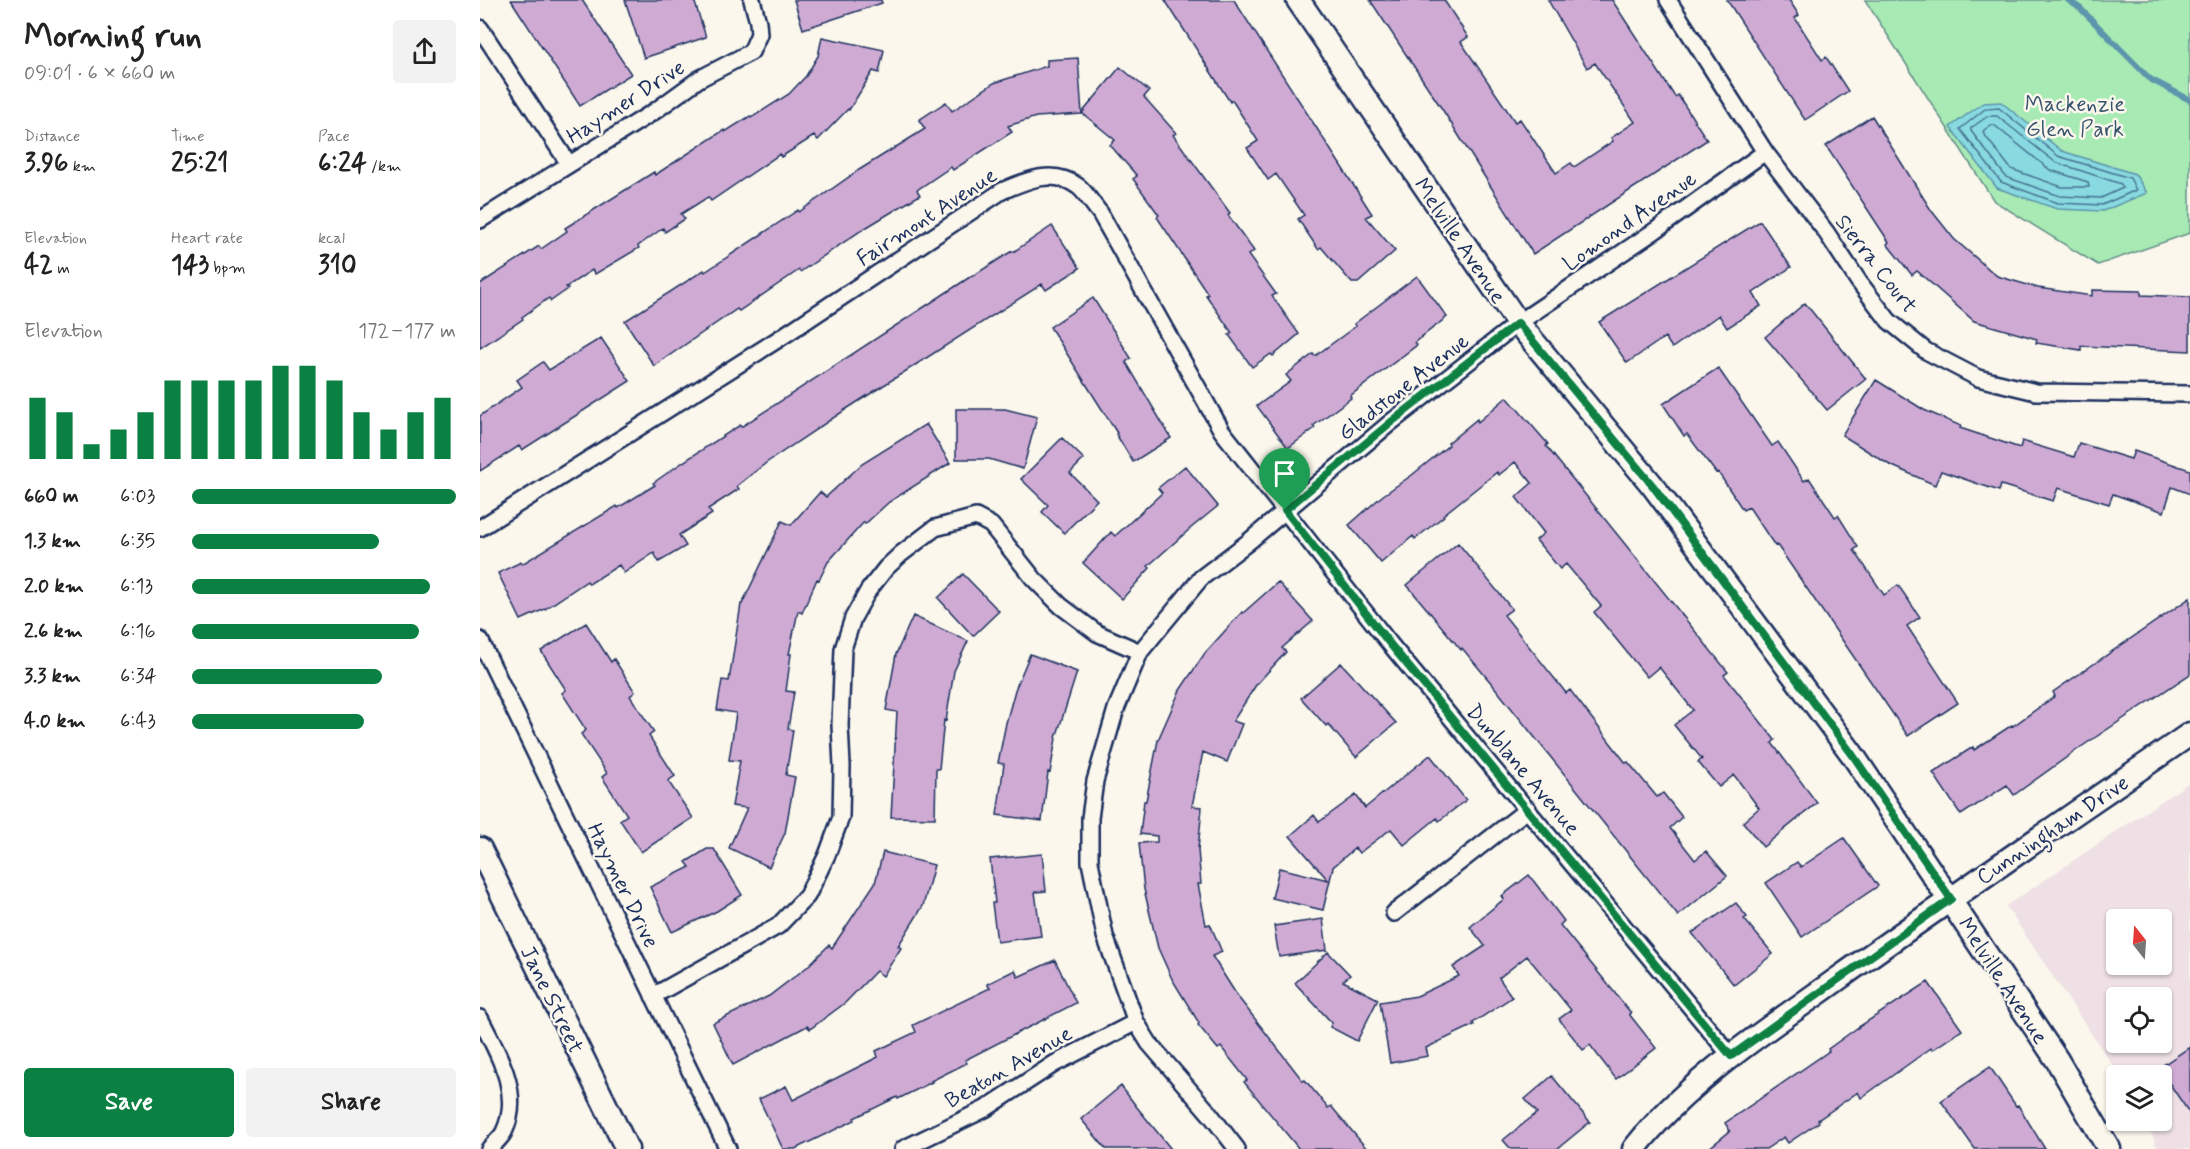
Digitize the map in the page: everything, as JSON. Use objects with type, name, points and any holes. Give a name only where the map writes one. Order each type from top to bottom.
[{"type":"street","name":"Haymer Drive","points":[[480,220],[655,111],[699,80],[751,52],[759,34],[752,0]]},
{"type":"street","name":"Melville Avenue","points":[[1298,0],[1518,323],[1660,496],[1852,754],[2057,1060],[2109,1149]]},
{"type":"street","name":"Sierra Court","points":[[1668,0],[1765,152],[1826,232],[1859,282],[1889,321],[1926,351],[1978,378],[2036,392],[2190,394]]},
{"type":"street","points":[[480,28],[569,164]]},
{"type":"street","name":"Lomond Avenue","points":[[1518,323],[1656,230],[1765,152]]},
{"type":"street","name":"Fairmont Avenue","points":[[480,528],[777,340],[1002,191],[1039,177],[1061,177],[1080,188],[1100,213],[1222,430],[1285,510]]},
{"type":"street","name":"Gladstone Avenue","points":[[1237,1149],[1149,1043],[1136,1022],[1105,936],[1090,862],[1090,818],[1095,781],[1116,710],[1140,652],[1201,578],[1247,543],[1390,423],[1518,323]]},
{"type":"street","name":"Dunblane Avenue","points":[[1285,510],[1390,644],[1731,1056]]},
{"type":"street","points":[[653,996],[778,926],[807,896],[827,855],[841,817],[840,725],[843,649],[853,618],[868,591],[886,568],[919,539],[935,528],[976,517],[990,525],[1034,579],[1061,606],[1097,633],[1140,652]]},
{"type":"street","name":"Haymer Drive","points":[[480,640],[728,1149]]},
{"type":"street","name":"Cunningham Drive","points":[[1634,1149],[1656,1122],[1683,1095],[1731,1056],[1951,899],[2190,734]]},
{"type":"street","points":[[1394,913],[1528,809]]},
{"type":"street","name":"Jane Street","points":[[480,849],[627,1149]]},
{"type":"street","points":[[480,1018],[504,1070],[512,1109],[504,1134],[489,1149]]},
{"type":"street","name":"Beaton Avenue","points":[[903,1149],[985,1109],[1054,1064],[1136,1022]]},
{"type":"shaded area","points":[[2190,782],[2190,1149],[2158,1149],[2150,1131],[2172,1131],[2172,1065],[2112,1065],[2006,906]]},
{"type":"green space","name":"Mackenzie Glen Park","points":[[1865,0],[2190,0],[2190,233],[2098,265],[1994,201]]},
{"type":"water","points":[[2001,102],[2062,151],[2135,174],[2147,193],[2103,211],[2057,209],[1997,188],[1950,127],[1983,103]]},
{"type":"building","points":[[511,0],[582,0],[631,74],[580,106]]},
{"type":"building","points":[[625,0],[694,0],[706,37],[644,58]]},
{"type":"building","points":[[794,0],[881,0],[882,3],[803,29]]},
{"type":"building","points":[[1165,0],[1234,0],[1372,214],[1366,217],[1395,251],[1358,283],[1352,283],[1321,247],[1318,249],[1298,219],[1304,215],[1276,174],[1268,180],[1247,148],[1258,141],[1232,100],[1230,102]]},
{"type":"building","points":[[1370,0],[1444,0],[1468,37],[1461,42],[1515,122],[1520,119],[1556,173],[1571,163],[1574,167],[1613,141],[1611,138],[1635,122],[1595,63],[1587,68],[1548,0],[1612,0],[1675,97],[1678,95],[1707,140],[1533,254]]},
{"type":"building","points":[[1727,0],[1789,0],[1799,15],[1795,18],[1822,60],[1826,57],[1848,91],[1805,120]]},
{"type":"building","points":[[822,37],[884,50],[879,73],[873,71],[849,110],[818,140],[814,136],[781,157],[780,154],[711,201],[708,197],[681,214],[685,219],[665,232],[663,228],[638,246],[639,248],[595,274],[592,270],[566,287],[568,289],[551,301],[549,298],[480,348],[480,284],[539,246],[541,249],[567,231],[565,228],[654,172],[655,175],[724,130],[725,132],[750,116],[751,118],[789,94],[806,76],[818,56]]},
{"type":"building","points":[[1078,58],[1082,114],[1036,117],[1008,126],[1012,132],[953,170],[951,167],[917,190],[920,195],[862,230],[800,272],[799,270],[739,311],[737,309],[654,366],[625,321],[704,270],[705,272],[798,210],[799,212],[859,170],[925,129],[919,120],[946,102],[952,111],[994,83],[1047,66],[1047,60]]},
{"type":"building","points":[[1120,67],[1149,91],[1144,97],[1176,133],[1173,135],[1230,213],[1228,215],[1254,251],[1248,255],[1276,294],[1272,296],[1299,334],[1273,356],[1271,354],[1252,367],[1229,335],[1232,333],[1157,217],[1159,215],[1133,179],[1137,176],[1110,145],[1115,140],[1082,113]]},
{"type":"building","points":[[1872,116],[1931,210],[1954,239],[1997,276],[2038,288],[2092,296],[2092,290],[2141,291],[2141,295],[2190,297],[2190,351],[2081,346],[2081,350],[2036,343],[2037,339],[1974,321],[1917,271],[1912,275],[1887,244],[1889,242],[1826,146]]},
{"type":"building","points":[[1760,221],[1791,267],[1753,293],[1761,306],[1727,328],[1719,315],[1672,348],[1665,337],[1627,363],[1599,322]]},
{"type":"building","points":[[1052,226],[1080,268],[1046,290],[1042,284],[766,463],[737,486],[739,489],[708,509],[712,514],[679,535],[686,546],[659,562],[654,553],[624,573],[619,565],[589,584],[587,581],[545,609],[521,620],[498,573],[521,562],[522,564],[655,485],[653,483],[683,462]]},
{"type":"building","points":[[1417,276],[1447,317],[1415,342],[1417,345],[1350,396],[1351,398],[1288,448],[1257,406],[1291,381],[1286,375],[1356,326],[1354,324]]},
{"type":"building","points":[[1093,298],[1131,358],[1126,362],[1171,438],[1133,462],[1050,327]]},
{"type":"building","points":[[1805,303],[1866,379],[1827,410],[1765,337]]},
{"type":"building","points":[[601,338],[630,381],[522,450],[519,446],[480,471],[480,416],[522,387],[517,380],[543,362],[549,370]]},
{"type":"building","points":[[1718,368],[1772,446],[1778,442],[1804,481],[1809,478],[1835,517],[1838,515],[1858,547],[1854,550],[1884,595],[1898,585],[1920,617],[1907,626],[1958,703],[1908,736],[1749,507],[1743,510],[1718,472],[1716,473],[1687,434],[1684,436],[1663,404]]},
{"type":"building","points":[[1876,380],[1924,410],[1961,426],[1960,428],[2020,448],[2022,441],[2074,457],[2079,443],[2131,459],[2134,451],[2190,470],[2190,494],[2172,487],[2164,512],[2113,494],[2109,504],[2058,488],[2053,501],[2001,485],[1999,491],[1941,471],[1935,485],[1888,464],[1842,435]]},
{"type":"building","points":[[1507,397],[1548,444],[1546,446],[1728,672],[1724,675],[1775,740],[1772,743],[1817,803],[1763,847],[1743,822],[1759,808],[1734,775],[1719,787],[1698,762],[1702,759],[1674,725],[1693,710],[1659,667],[1647,677],[1594,612],[1601,606],[1566,564],[1560,569],[1536,540],[1544,533],[1516,497],[1532,483],[1515,462],[1499,475],[1497,472],[1415,539],[1413,536],[1381,563],[1349,525]]},
{"type":"building","points":[[956,409],[1005,409],[1037,417],[1023,469],[989,459],[956,459]]},
{"type":"building","points":[[926,424],[950,463],[889,502],[865,524],[864,522],[828,562],[819,580],[817,579],[802,613],[798,611],[789,654],[791,654],[786,691],[794,692],[788,729],[793,730],[786,775],[795,777],[785,833],[769,867],[729,848],[747,808],[732,806],[740,761],[729,760],[736,713],[717,710],[722,680],[729,681],[741,604],[782,521],[791,525],[820,492],[826,497],[862,464]]},
{"type":"building","points":[[1062,438],[1084,459],[1070,473],[1097,500],[1064,533],[1042,512],[1048,505],[1021,479]]},
{"type":"building","points":[[1185,466],[1218,506],[1148,566],[1150,568],[1122,599],[1083,563],[1111,532],[1115,536],[1162,493],[1158,488]]},
{"type":"building","points":[[1458,543],[1512,609],[1504,615],[1566,693],[1570,690],[1626,763],[1628,762],[1657,797],[1663,793],[1682,817],[1670,828],[1695,860],[1706,851],[1727,876],[1678,916],[1492,684],[1407,585]]},
{"type":"building","points":[[963,574],[999,611],[973,636],[938,598]]},
{"type":"building","points":[[1278,582],[1313,621],[1282,648],[1286,652],[1256,685],[1233,721],[1242,724],[1227,762],[1203,752],[1192,806],[1202,807],[1198,850],[1201,884],[1198,884],[1206,925],[1210,924],[1222,952],[1212,956],[1238,997],[1303,1081],[1305,1080],[1328,1108],[1331,1106],[1367,1149],[1299,1149],[1244,1082],[1247,1080],[1221,1047],[1218,1049],[1198,1025],[1199,1023],[1172,979],[1158,948],[1144,889],[1139,843],[1157,842],[1157,836],[1140,834],[1144,801],[1146,801],[1158,740],[1180,690],[1205,653],[1242,612]]},
{"type":"building","points":[[2190,598],[2190,674],[2014,795],[2007,785],[1961,815],[1933,773],[1973,747],[1974,750],[2013,726],[2055,696],[2053,692]]},
{"type":"building","points":[[913,616],[968,641],[954,671],[946,721],[944,720],[939,769],[936,769],[935,818],[891,817],[897,712],[886,710],[896,654]]},
{"type":"building","points":[[586,623],[611,662],[614,659],[635,692],[630,696],[654,732],[649,736],[675,776],[668,781],[693,818],[641,852],[620,820],[627,815],[602,777],[607,773],[581,734],[586,730],[562,693],[566,690],[541,651]]},
{"type":"building","points":[[1030,654],[1077,672],[1056,738],[1050,773],[1048,772],[1042,821],[997,815],[1004,764],[998,763],[1006,723],[1015,690]]},
{"type":"building","points":[[1341,663],[1396,723],[1356,757],[1328,724],[1326,726],[1301,698]]},
{"type":"building","points":[[1430,755],[1466,800],[1439,821],[1437,818],[1404,845],[1391,829],[1359,853],[1355,848],[1333,867],[1323,910],[1272,898],[1279,868],[1328,880],[1290,836],[1314,815],[1319,822],[1356,795],[1365,808]]},
{"type":"building","points":[[1844,838],[1878,886],[1802,937],[1766,883],[1797,862],[1801,867]]},
{"type":"building","points":[[707,849],[714,849],[742,895],[717,911],[672,932],[650,887],[690,867],[686,862]]},
{"type":"building","points":[[883,852],[934,865],[923,906],[898,946],[901,948],[883,976],[876,971],[845,1003],[810,1029],[807,1026],[733,1065],[713,1023],[769,996],[807,967],[829,945],[832,948],[875,883]]},
{"type":"building","points":[[1042,854],[1046,891],[1035,892],[1041,936],[997,942],[990,859]]},
{"type":"building","points":[[1529,875],[1564,921],[1560,925],[1631,1013],[1629,1014],[1656,1048],[1616,1079],[1590,1045],[1583,1050],[1559,1019],[1571,1010],[1527,956],[1499,978],[1512,997],[1473,1023],[1474,1025],[1426,1048],[1428,1056],[1390,1063],[1380,1002],[1417,996],[1459,976],[1453,967],[1485,946],[1470,927],[1504,899],[1502,896]]},
{"type":"building","points":[[1736,903],[1747,917],[1744,919],[1773,954],[1734,985],[1692,933]]},
{"type":"building","points":[[1323,919],[1327,950],[1279,957],[1274,926]]},
{"type":"building","points":[[1328,952],[1350,975],[1343,981],[1378,999],[1357,1041],[1330,1027],[1332,1023],[1295,983]]},
{"type":"building","points":[[1055,960],[1076,1003],[965,1060],[967,1063],[898,1099],[897,1097],[795,1149],[783,1149],[759,1099],[786,1086],[793,1100],[878,1057],[876,1051],[916,1032],[913,1025],[990,988],[987,984],[1015,970],[1018,977]]},
{"type":"building","points":[[1928,982],[1962,1030],[1932,1050],[1931,1048],[1861,1098],[1858,1092],[1788,1143],[1784,1137],[1766,1149],[1708,1149],[1730,1131],[1725,1123],[1829,1051],[1828,1049],[1857,1028]]},
{"type":"building","points":[[2190,1047],[2190,1114],[2172,1087],[2172,1065],[2163,1065]]},
{"type":"building","points":[[1990,1067],[2016,1106],[2018,1105],[2045,1149],[1975,1149],[1941,1101]]},
{"type":"building","points":[[1552,1076],[1590,1122],[1557,1149],[1511,1149],[1503,1140],[1537,1113],[1525,1099]]},
{"type":"building","points":[[1121,1086],[1171,1149],[1106,1149],[1081,1119]]},
{"type":"waterway","points":[[2068,0],[2081,9],[2150,79],[2190,100]]},
{"type":"route","points":[[1518,323],[1653,486],[1852,754],[1951,899],[1731,1056],[1390,644],[1285,510],[1390,423],[1518,323]]}]
